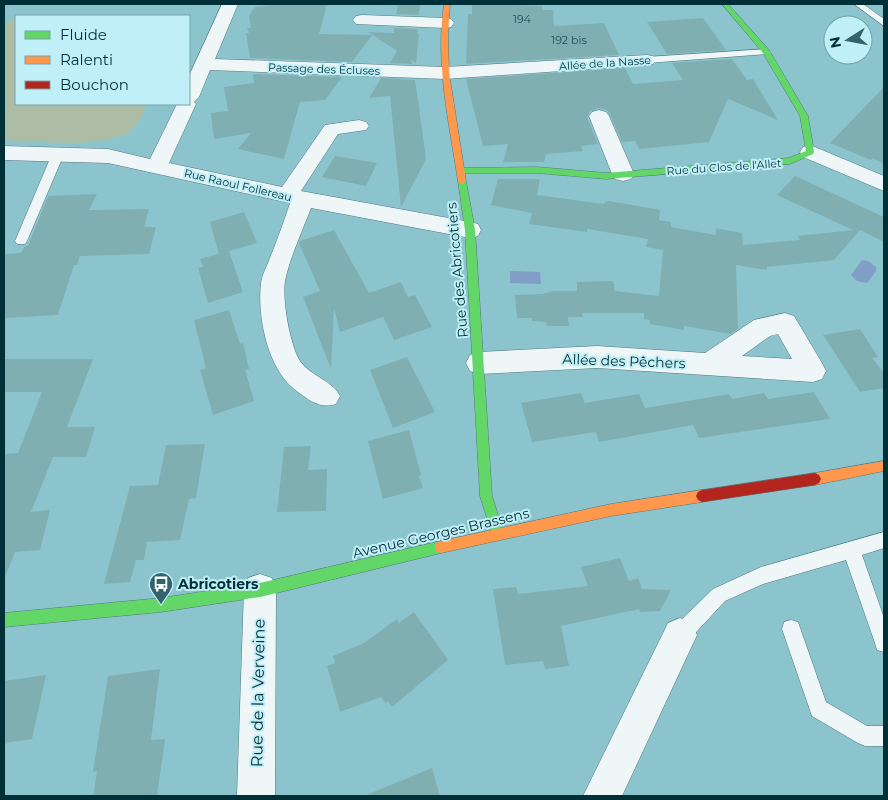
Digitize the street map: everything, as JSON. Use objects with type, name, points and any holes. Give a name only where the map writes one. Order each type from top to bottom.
[{"type":"street","points":[[190,95],[230,4]]},
{"type":"street","name":"Rue des Abricotiers","points":[[447,4],[445,73],[470,230],[486,496],[498,534]]},
{"type":"street","points":[[726,4],[766,52],[804,116],[810,152],[884,184]]},
{"type":"street","points":[[362,20],[445,23]]},
{"type":"street","name":"Allée de la Nasse","points":[[445,73],[647,60]]},
{"type":"street","name":"Passage des Écluses","points":[[204,64],[445,73]]},
{"type":"street","points":[[157,167],[186,105]]},
{"type":"street","points":[[599,116],[623,174]]},
{"type":"street","points":[[326,396],[305,384],[290,368],[280,344],[274,316],[273,282],[295,197],[332,129],[359,126]]},
{"type":"street","name":"Rue du Clos de l'Allet","points":[[462,171],[537,170],[606,176],[790,161],[810,152]]},
{"type":"street","name":"Rue Raoul Follereau","points":[[4,153],[108,156],[295,197],[470,230]]},
{"type":"street","name":"Allée des Pêchers","points":[[479,363],[597,357],[710,364]]},
{"type":"street","name":"Avenue Georges Brassens","points":[[4,620],[161,605],[260,590],[498,534],[629,507],[841,475],[884,466]]},
{"type":"street","name":"Rue de la Verveine","points":[[256,796],[260,590]]},
{"type":"street","points":[[602,796],[680,635]]},
{"type":"lane","points":[[858,4],[884,23]]},
{"type":"lane","name":"Allée de la Nasse","points":[[647,60],[766,52]]},
{"type":"lane","points":[[21,241],[58,154]]},
{"type":"lane","points":[[680,635],[719,595],[761,576],[884,540]]},
{"type":"lane","points":[[851,549],[884,643]]},
{"type":"lane","points":[[791,629],[819,709],[865,736],[884,736]]},
{"type":"green space","points":[[10,19],[15,19],[15,105],[147,105],[135,126],[129,132],[103,141],[68,143],[4,140],[4,26]]},
{"type":"water","points":[[862,260],[868,261],[876,267],[876,271],[867,283],[857,281],[851,275]]},
{"type":"water","points":[[510,271],[540,272],[541,284],[510,283]]},
{"type":"building","points":[[279,4],[327,4],[319,34],[372,35],[352,62],[250,58],[246,33],[249,33],[247,28],[251,28],[249,16],[255,7]]},
{"type":"building","points":[[398,4],[420,4],[419,15],[396,14]]},
{"type":"building","points":[[472,4],[542,6],[542,10],[553,10],[554,26],[604,23],[619,55],[466,64],[468,14],[472,14]]},
{"type":"building","points":[[703,18],[726,50],[667,54],[647,22]]},
{"type":"building","points":[[394,28],[418,29],[416,63],[411,60],[412,64],[390,63],[397,51],[368,32],[394,33]]},
{"type":"building","points":[[732,59],[747,80],[753,79],[778,120],[728,99],[709,142],[639,149],[635,141],[622,142],[607,110],[598,108],[590,111],[587,117],[598,144],[581,146],[583,151],[546,154],[544,162],[503,162],[508,144],[483,146],[466,79],[625,68],[633,84],[683,80],[672,63]]},
{"type":"building","points":[[253,74],[342,77],[325,100],[300,102],[284,159],[238,149],[251,133],[214,139],[211,113],[228,111],[224,87],[254,83]]},
{"type":"building","points":[[381,78],[415,80],[426,159],[401,207],[390,96],[369,98]]},
{"type":"building","points":[[884,87],[884,164],[873,158],[871,160],[830,143]]},
{"type":"building","points":[[335,156],[377,163],[366,186],[322,177]]},
{"type":"building","points":[[795,176],[884,217],[884,242],[860,230],[834,260],[767,267],[767,270],[736,265],[738,329],[731,334],[684,326],[684,330],[650,324],[650,320],[644,319],[644,313],[582,313],[583,317],[568,317],[569,326],[547,326],[546,322],[532,321],[532,318],[517,318],[515,295],[543,294],[553,291],[577,291],[577,282],[613,281],[615,291],[659,296],[663,250],[646,247],[648,239],[587,229],[587,232],[529,224],[532,213],[491,205],[498,179],[540,179],[537,195],[604,204],[610,201],[660,210],[659,220],[671,222],[671,227],[716,235],[716,228],[742,233],[743,245],[800,240],[798,236],[853,230],[777,195]]},
{"type":"building","points":[[97,194],[89,210],[149,209],[144,227],[156,227],[149,254],[80,256],[77,265],[74,265],[58,315],[4,318],[4,254],[21,253],[25,246],[28,246],[48,196]]},
{"type":"building","points":[[244,212],[257,243],[219,254],[210,222]]},
{"type":"building","points":[[334,230],[369,293],[401,282],[408,297],[415,295],[432,327],[394,340],[383,317],[340,332],[334,308],[331,369],[303,297],[320,291],[299,243],[300,241]]},
{"type":"building","points":[[229,251],[243,292],[208,303],[198,268],[203,267],[200,259]]},
{"type":"building","points":[[229,310],[240,344],[243,343],[249,369],[245,370],[254,401],[213,415],[200,370],[206,368],[194,320]]},
{"type":"building","points":[[860,329],[878,357],[872,358],[884,373],[884,388],[860,392],[823,335]]},
{"type":"building","points":[[407,357],[435,412],[393,428],[370,370]]},
{"type":"building","points":[[4,359],[93,359],[67,427],[95,427],[86,457],[53,457],[31,512],[50,510],[40,550],[15,552],[5,577],[4,454],[18,453],[42,392],[4,392]]},
{"type":"building","points":[[814,392],[830,419],[699,438],[693,425],[599,442],[596,432],[532,442],[521,403],[581,393],[585,403],[639,394],[645,408],[729,394],[732,399],[764,393],[768,399]]},
{"type":"building","points":[[409,430],[423,488],[383,499],[368,441]]},
{"type":"building","points":[[205,444],[196,498],[189,499],[180,540],[147,542],[144,560],[136,560],[130,582],[104,584],[130,486],[158,485],[166,445]]},
{"type":"building","points":[[311,446],[308,470],[327,469],[326,511],[277,512],[284,447]]},
{"type":"building","points":[[620,558],[629,581],[638,578],[642,589],[671,590],[660,611],[640,612],[639,609],[561,626],[569,666],[545,669],[543,661],[505,665],[493,589],[516,587],[518,594],[588,586],[581,567]]},
{"type":"building","points":[[414,612],[448,660],[392,707],[388,701],[385,703],[381,697],[340,712],[327,666],[335,663],[333,656],[364,643],[397,619],[399,623]]},
{"type":"building","points":[[160,669],[151,740],[165,739],[157,796],[93,796],[97,771],[93,772],[108,676]]},
{"type":"building","points":[[46,675],[32,739],[4,743],[4,681]]},
{"type":"building","points":[[432,768],[440,796],[364,796]]},
{"type":"traffic: fast","points":[[462,171],[537,170],[606,176],[790,161],[810,152],[804,116],[766,52],[725,4]]},
{"type":"traffic: fast","points":[[462,181],[470,230],[486,496],[498,534]]},
{"type":"traffic: fast","points":[[4,620],[161,605],[260,590],[441,547]]},
{"type":"traffic: slow","points":[[447,4],[444,34],[445,73],[462,181]]},
{"type":"traffic: slow","points":[[815,479],[884,466]]},
{"type":"traffic: slow","points":[[441,547],[611,510],[702,496]]},
{"type":"traffic: jam","points":[[702,496],[815,479]]},
{"type":"place","name":"Abricotiers","points":[[161,605]]}]
